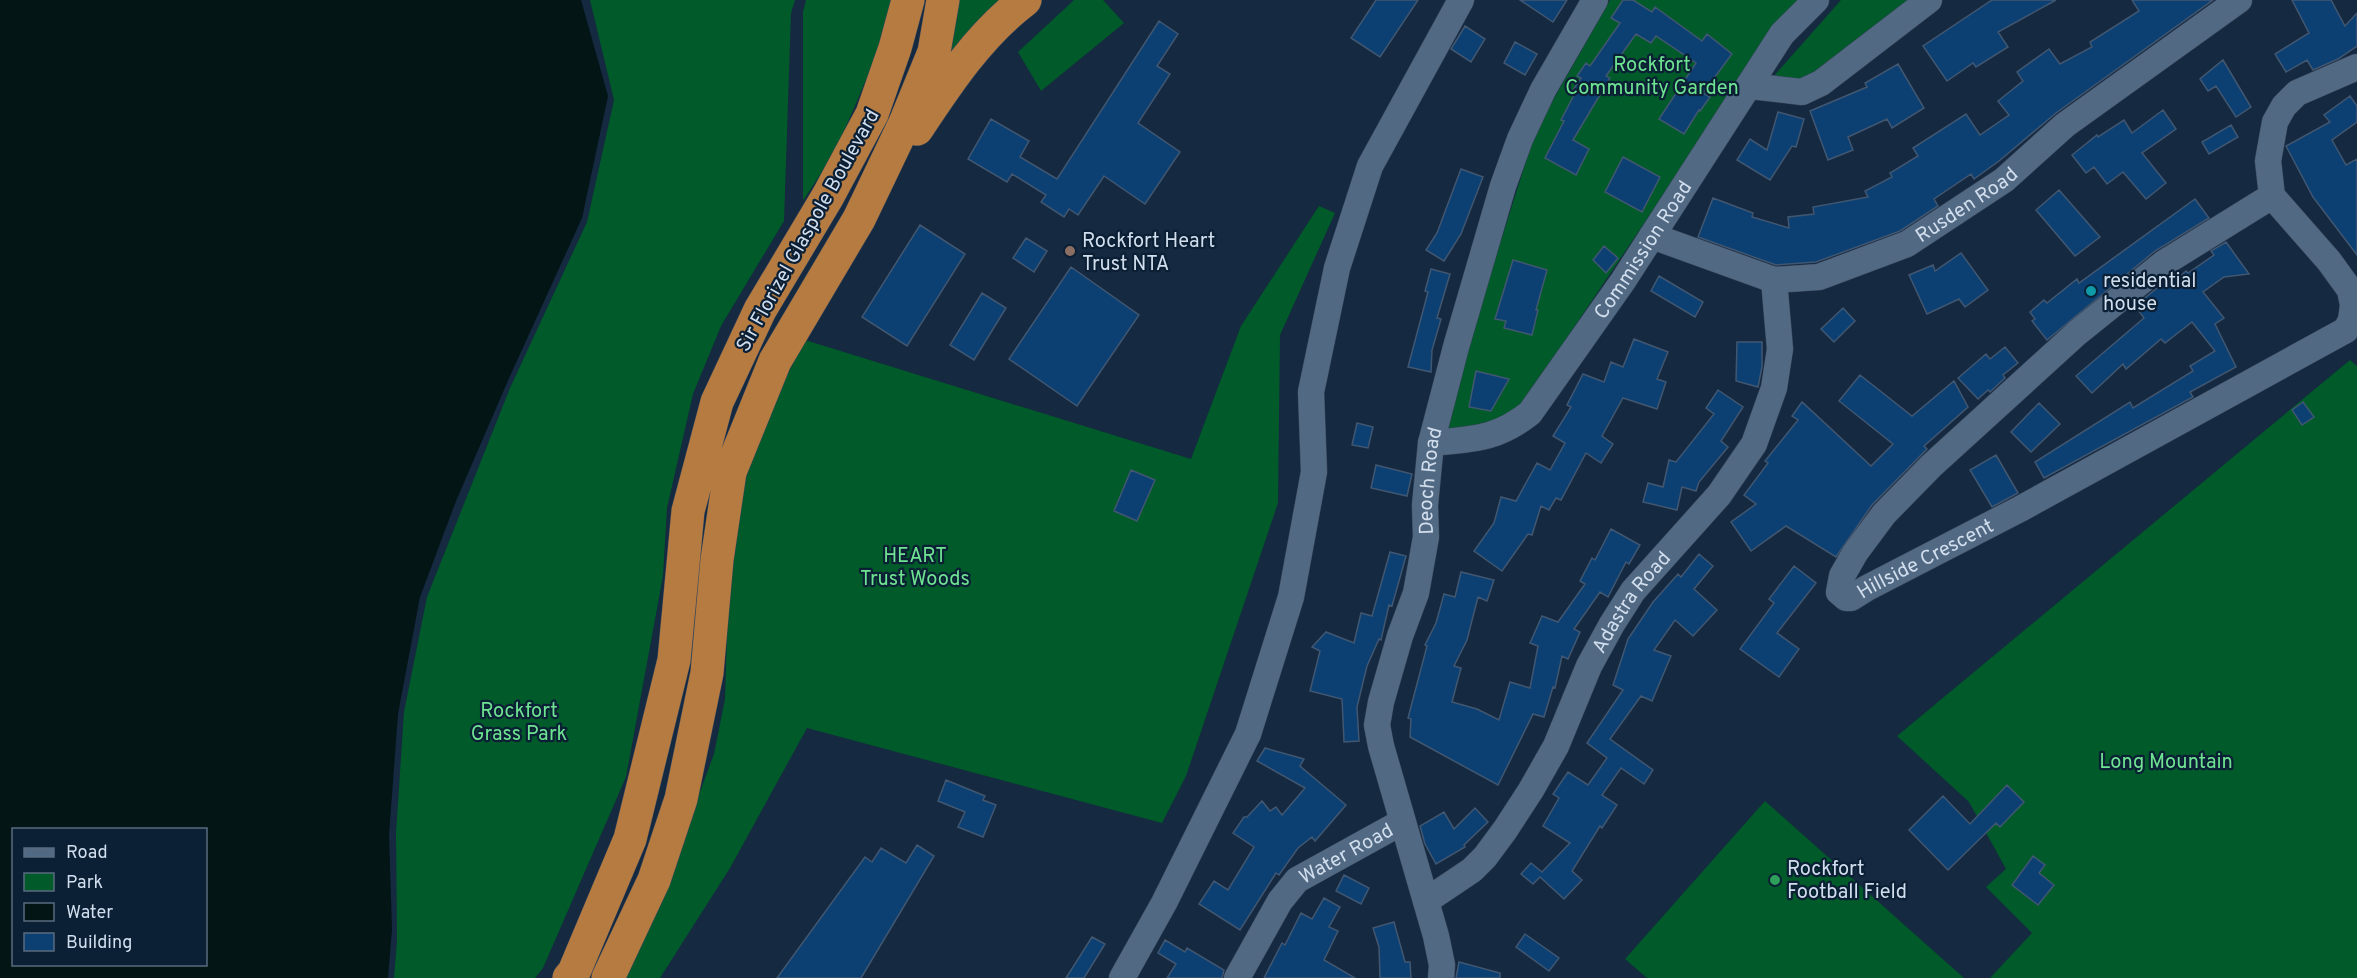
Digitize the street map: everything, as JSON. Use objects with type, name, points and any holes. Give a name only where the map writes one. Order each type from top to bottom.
[{"type":"highway","name":"Sir Florizel Glaspole Boulevard","points":[[569,978],[574,972],[630,839],[674,660],[688,511],[717,402],[760,310],[828,196],[872,114],[895,48],[908,0]]},
{"type":"highway","name":"Sir Florizel Glaspole Boulevard","points":[[608,978],[654,880],[681,799],[707,673],[717,560],[730,472],[775,360],[859,219],[905,123],[934,52],[944,0]]},
{"type":"highway","points":[[859,219],[965,60],[1003,17],[1025,0]]},
{"type":"street","points":[[1122,978],[1164,903],[1248,734],[1291,597],[1314,472],[1311,392],[1337,268],[1370,166],[1461,0]]},
{"type":"street","name":"Deoch Road","points":[[1441,978],[1442,964],[1381,746],[1377,724],[1381,702],[1400,636],[1416,593],[1422,565],[1426,537],[1426,475],[1431,443],[1459,336],[1503,186],[1520,139],[1543,90],[1595,0]]},
{"type":"street","name":"Commission Road","points":[[1431,443],[1481,438],[1512,427],[1530,413],[1623,281],[1782,34],[1816,0]]},
{"type":"street","points":[[1750,86],[1794,92],[1809,89],[1821,83],[1929,0]]},
{"type":"street","name":"Rusden Road","points":[[1652,236],[1774,280],[1819,277],[1908,244],[2004,180],[2065,125],[2239,0]]},
{"type":"street","points":[[2272,196],[2268,161],[2275,122],[2284,106],[2297,93],[2357,67]]},
{"type":"street","name":"Hillside Crescent","points":[[2272,196],[2329,261],[2350,290],[2353,305],[2351,320],[2346,330],[2020,509],[1851,598],[1846,598],[1839,592],[1842,576],[1855,553],[1884,514],[1931,466],[2077,333],[2164,263],[2272,196]]},
{"type":"street","name":"Adastra Road","points":[[1426,901],[1472,870],[1505,830],[1556,746],[1589,666],[1633,591],[1719,495],[1754,444],[1774,387],[1780,349],[1774,280]]},
{"type":"street","name":"Water Road","points":[[1237,978],[1280,901],[1297,880],[1402,822]]},
{"type":"green space","name":"Rockfort Grass Park","points":[[590,0],[795,0],[791,13],[784,221],[721,326],[693,394],[667,508],[663,576],[626,777],[543,968],[535,978],[394,978],[397,940],[396,833],[404,712],[427,597],[510,388],[587,222],[614,100]]},
{"type":"green space","points":[[806,0],[895,0],[866,80],[836,150],[803,201],[803,12]]},
{"type":"green space","points":[[952,0],[1006,0],[915,119]]},
{"type":"green space","points":[[1074,0],[1103,0],[1124,23],[1041,91],[1018,52]]},
{"type":"green space","name":"Rockfort Community Garden","points":[[1610,0],[1805,0],[1743,77],[1516,413],[1439,436],[1536,130]]},
{"type":"green space","points":[[1841,0],[1912,0],[1807,87],[1772,78]]},
{"type":"green space","name":"HEART Trust Woods","points":[[1319,206],[1335,213],[1280,335],[1278,503],[1186,776],[1162,823],[807,728],[730,868],[660,978],[619,978],[684,835],[714,754],[725,699],[729,568],[747,455],[805,340],[1191,459],[1241,326]]},
{"type":"green space","name":"Long Mountain","points":[[2350,360],[2357,366],[2357,978],[1990,978],[2032,933],[1986,887],[2006,869],[1969,802],[1897,736]]},
{"type":"green space","name":"Rockfort Football Field","points":[[1765,801],[1964,978],[1647,978],[1625,959]]},
{"type":"water","points":[[0,0],[581,0],[608,96],[582,218],[456,501],[420,597],[398,714],[389,835],[392,929],[388,978],[0,978]]},
{"type":"building","points":[[1376,0],[1418,0],[1380,57],[1351,38]]},
{"type":"building","points":[[1520,0],[1567,0],[1553,22]]},
{"type":"building","points":[[1623,0],[1633,0],[1652,12],[1655,7],[1702,41],[1707,34],[1732,54],[1703,93],[1710,97],[1684,134],[1659,119],[1696,63],[1656,36],[1651,43],[1636,34],[1606,76],[1610,78],[1573,140],[1589,149],[1576,175],[1545,158],[1564,121],[1561,120],[1574,95],[1571,93],[1581,78],[1577,76],[1586,63],[1590,66],[1620,23],[1611,18]]},
{"type":"building","points":[[1992,0],[2056,0],[1998,32],[2008,47],[1976,67],[1973,63],[1947,81],[1923,46]]},
{"type":"building","points":[[2132,0],[2213,0],[2056,113],[1974,179],[1971,174],[1934,199],[1938,206],[1900,231],[1816,262],[1776,265],[1698,237],[1713,198],[1753,213],[1752,217],[1789,228],[1788,217],[1814,214],[1813,207],[1868,197],[1865,191],[1892,177],[1890,173],[1918,156],[1913,148],[1966,114],[1980,135],[2009,115],[1998,101],[2023,81],[2017,72],[2049,49],[2060,64],[2092,47],[2090,42],[2139,11]]},
{"type":"building","points":[[2292,0],[2331,0],[2345,26],[2357,13],[2357,46],[2338,59],[2313,70],[2307,60],[2286,72],[2275,54],[2309,33]]},
{"type":"building","points":[[1159,21],[1178,34],[1157,66],[1170,74],[1138,123],[1180,152],[1145,204],[1104,176],[1078,215],[1069,209],[1064,217],[1041,202],[1046,195],[1012,174],[1007,182],[968,159],[991,119],[1029,141],[1020,157],[1057,179]]},
{"type":"building","points":[[1465,26],[1485,39],[1471,62],[1451,49]]},
{"type":"building","points":[[1515,42],[1537,54],[1525,75],[1504,63]]},
{"type":"building","points":[[2223,60],[2251,107],[2236,117],[2216,86],[2208,91],[2200,79]]},
{"type":"building","points":[[1898,64],[1924,108],[1892,128],[1887,119],[1848,137],[1853,150],[1828,160],[1810,111],[1867,87],[1865,83]]},
{"type":"building","points":[[2350,96],[2357,106],[2357,122],[2332,140],[2346,165],[2357,159],[2357,255],[2313,197],[2286,146],[2330,122],[2324,115]]},
{"type":"building","points":[[2163,110],[2176,129],[2142,153],[2166,183],[2146,199],[2123,172],[2107,184],[2094,167],[2086,173],[2072,155],[2097,135],[2098,137],[2124,120],[2132,133]]},
{"type":"building","points":[[1778,112],[1804,119],[1796,147],[1792,146],[1770,180],[1737,160],[1750,139],[1767,150]]},
{"type":"building","points":[[2231,125],[2238,137],[2209,154],[2202,142]]},
{"type":"building","points":[[1623,157],[1660,177],[1642,212],[1605,192]]},
{"type":"building","points":[[1461,169],[1483,177],[1461,234],[1444,261],[1426,250],[1437,233]]},
{"type":"building","points":[[2059,190],[2100,237],[2075,256],[2036,210]]},
{"type":"building","points":[[2195,199],[2209,218],[2155,251],[2047,340],[2032,321],[2035,319],[2030,312],[2044,300],[2047,303],[2077,279],[2079,283]]},
{"type":"building","points":[[920,225],[965,254],[907,346],[862,317]]},
{"type":"building","points":[[1026,238],[1047,251],[1034,272],[1013,258]]},
{"type":"building","points":[[2226,242],[2249,274],[2224,277],[2203,292],[2224,318],[2215,324],[2236,367],[2190,392],[2193,397],[2044,478],[2035,462],[2130,402],[2133,408],[2193,371],[2190,366],[2215,351],[2192,322],[2165,343],[2161,339],[2126,369],[2123,364],[2092,393],[2076,376],[2144,318],[2135,306],[2177,272],[2180,276],[2186,271],[2188,273],[2214,255],[2211,251]]},
{"type":"building","points":[[1604,246],[1618,258],[1606,273],[1593,260]]},
{"type":"building","points":[[1961,253],[1988,290],[1965,307],[1959,299],[1927,314],[1909,275],[1933,265],[1935,271]]},
{"type":"building","points":[[1513,260],[1547,270],[1532,335],[1504,328],[1506,321],[1495,319]]},
{"type":"building","points":[[1071,267],[1139,315],[1077,406],[1009,359]]},
{"type":"building","points":[[1431,269],[1450,274],[1437,318],[1441,319],[1432,350],[1431,372],[1408,367],[1428,292],[1425,291]]},
{"type":"building","points":[[1659,276],[1703,302],[1695,317],[1651,291]]},
{"type":"building","points":[[982,293],[1006,308],[974,360],[950,345]]},
{"type":"building","points":[[1843,308],[1855,321],[1834,342],[1821,329]]},
{"type":"building","points":[[1634,339],[1668,352],[1657,379],[1666,382],[1657,409],[1623,398],[1602,436],[1613,444],[1601,463],[1586,453],[1561,500],[1556,498],[1549,510],[1541,506],[1532,535],[1528,534],[1502,571],[1474,551],[1494,523],[1501,497],[1516,501],[1537,463],[1550,470],[1565,443],[1553,436],[1571,407],[1567,405],[1583,374],[1604,382],[1611,362],[1623,367]]},
{"type":"building","points":[[1737,342],[1762,342],[1762,367],[1758,387],[1736,381]]},
{"type":"building","points":[[2005,347],[2018,363],[2003,375],[2005,378],[1990,392],[1988,390],[1978,399],[1958,378],[1986,354],[1990,359]]},
{"type":"building","points":[[1476,371],[1509,379],[1491,411],[1469,407]]},
{"type":"building","points":[[1860,375],[1912,416],[1954,381],[1968,407],[1924,446],[1927,449],[1872,505],[1836,557],[1786,526],[1751,551],[1731,522],[1756,504],[1744,495],[1768,463],[1765,461],[1798,420],[1792,416],[1802,402],[1871,466],[1893,444],[1839,401]]},
{"type":"building","points":[[1718,390],[1743,407],[1721,441],[1728,447],[1699,482],[1696,491],[1682,487],[1677,510],[1643,502],[1648,483],[1663,487],[1669,460],[1676,462],[1714,414],[1706,408]]},
{"type":"building","points":[[2303,402],[2314,417],[2302,425],[2292,410]]},
{"type":"building","points":[[2039,403],[2060,424],[2031,452],[2011,432]]},
{"type":"building","points":[[1357,423],[1373,427],[1368,448],[1352,445]]},
{"type":"building","points":[[1996,455],[2018,493],[1992,507],[1970,470]]},
{"type":"building","points":[[1376,465],[1412,474],[1407,496],[1371,488]]},
{"type":"building","points":[[1131,470],[1155,480],[1137,521],[1114,511]]},
{"type":"building","points":[[1611,529],[1640,545],[1629,564],[1626,562],[1608,597],[1600,592],[1574,629],[1580,632],[1568,659],[1562,656],[1555,688],[1553,687],[1544,717],[1533,714],[1498,785],[1410,737],[1411,719],[1408,718],[1427,646],[1425,645],[1436,623],[1444,594],[1455,597],[1461,572],[1494,580],[1487,601],[1478,597],[1467,640],[1454,666],[1461,668],[1452,702],[1477,709],[1499,720],[1510,682],[1530,688],[1538,646],[1530,643],[1542,616],[1558,622],[1585,584],[1580,581],[1592,558],[1595,560]]},
{"type":"building","points":[[1390,552],[1406,556],[1392,606],[1389,605],[1381,640],[1379,639],[1367,666],[1357,707],[1359,741],[1344,742],[1342,699],[1310,691],[1320,651],[1312,647],[1326,632],[1354,643],[1361,613],[1372,616]]},
{"type":"building","points":[[1699,554],[1713,566],[1694,589],[1717,610],[1693,636],[1675,620],[1654,650],[1671,656],[1652,701],[1641,696],[1610,739],[1653,770],[1644,784],[1621,768],[1602,795],[1617,805],[1602,828],[1600,826],[1572,871],[1582,880],[1564,899],[1540,877],[1533,884],[1521,874],[1531,863],[1542,872],[1570,843],[1543,826],[1559,798],[1553,794],[1568,772],[1588,785],[1607,758],[1587,743],[1623,690],[1613,685],[1628,639],[1653,602],[1678,574],[1681,577]]},
{"type":"building","points":[[1794,566],[1816,583],[1777,633],[1799,649],[1779,677],[1740,649],[1774,603],[1769,599]]},
{"type":"building","points":[[1265,748],[1304,759],[1300,766],[1346,805],[1315,841],[1312,837],[1298,848],[1279,875],[1276,873],[1240,930],[1199,904],[1214,881],[1228,890],[1254,847],[1233,833],[1244,817],[1247,817],[1262,801],[1270,811],[1276,807],[1282,815],[1305,788],[1257,761]]},
{"type":"building","points":[[946,780],[985,796],[983,800],[996,805],[983,837],[958,827],[965,812],[938,801]]},
{"type":"building","points":[[2007,785],[2024,802],[2000,827],[1996,823],[1948,870],[1909,830],[1943,796],[1970,824]]},
{"type":"building","points":[[1475,808],[1488,822],[1464,845],[1465,847],[1436,864],[1425,844],[1420,826],[1444,812],[1454,829]]},
{"type":"building","points":[[917,845],[934,856],[861,978],[777,978],[865,857],[872,862],[881,848],[906,863]]},
{"type":"building","points":[[2033,856],[2045,865],[2039,873],[2054,885],[2038,905],[2012,885]]},
{"type":"building","points":[[1344,875],[1369,888],[1361,904],[1336,891]]},
{"type":"building","points":[[1324,898],[1340,907],[1329,927],[1338,931],[1324,960],[1355,978],[1264,978],[1282,943],[1285,945],[1301,913],[1312,919]]},
{"type":"building","points":[[1394,922],[1405,962],[1410,962],[1411,978],[1380,978],[1379,947],[1373,928]]},
{"type":"building","points":[[1525,934],[1559,958],[1549,971],[1516,947]]},
{"type":"building","points":[[1092,937],[1105,944],[1084,978],[1066,978]]},
{"type":"building","points":[[1165,940],[1185,952],[1187,948],[1224,970],[1222,978],[1167,978],[1176,964],[1158,953]]},
{"type":"building","points":[[1459,962],[1500,973],[1500,978],[1456,978]]},
{"type":"place","name":"Rockfort Heart Trust NTA","points":[[1070,251]]},
{"type":"place","name":"residential house","points":[[2091,291]]},
{"type":"place","name":"Rockfort Football Field","points":[[1775,880]]}]
